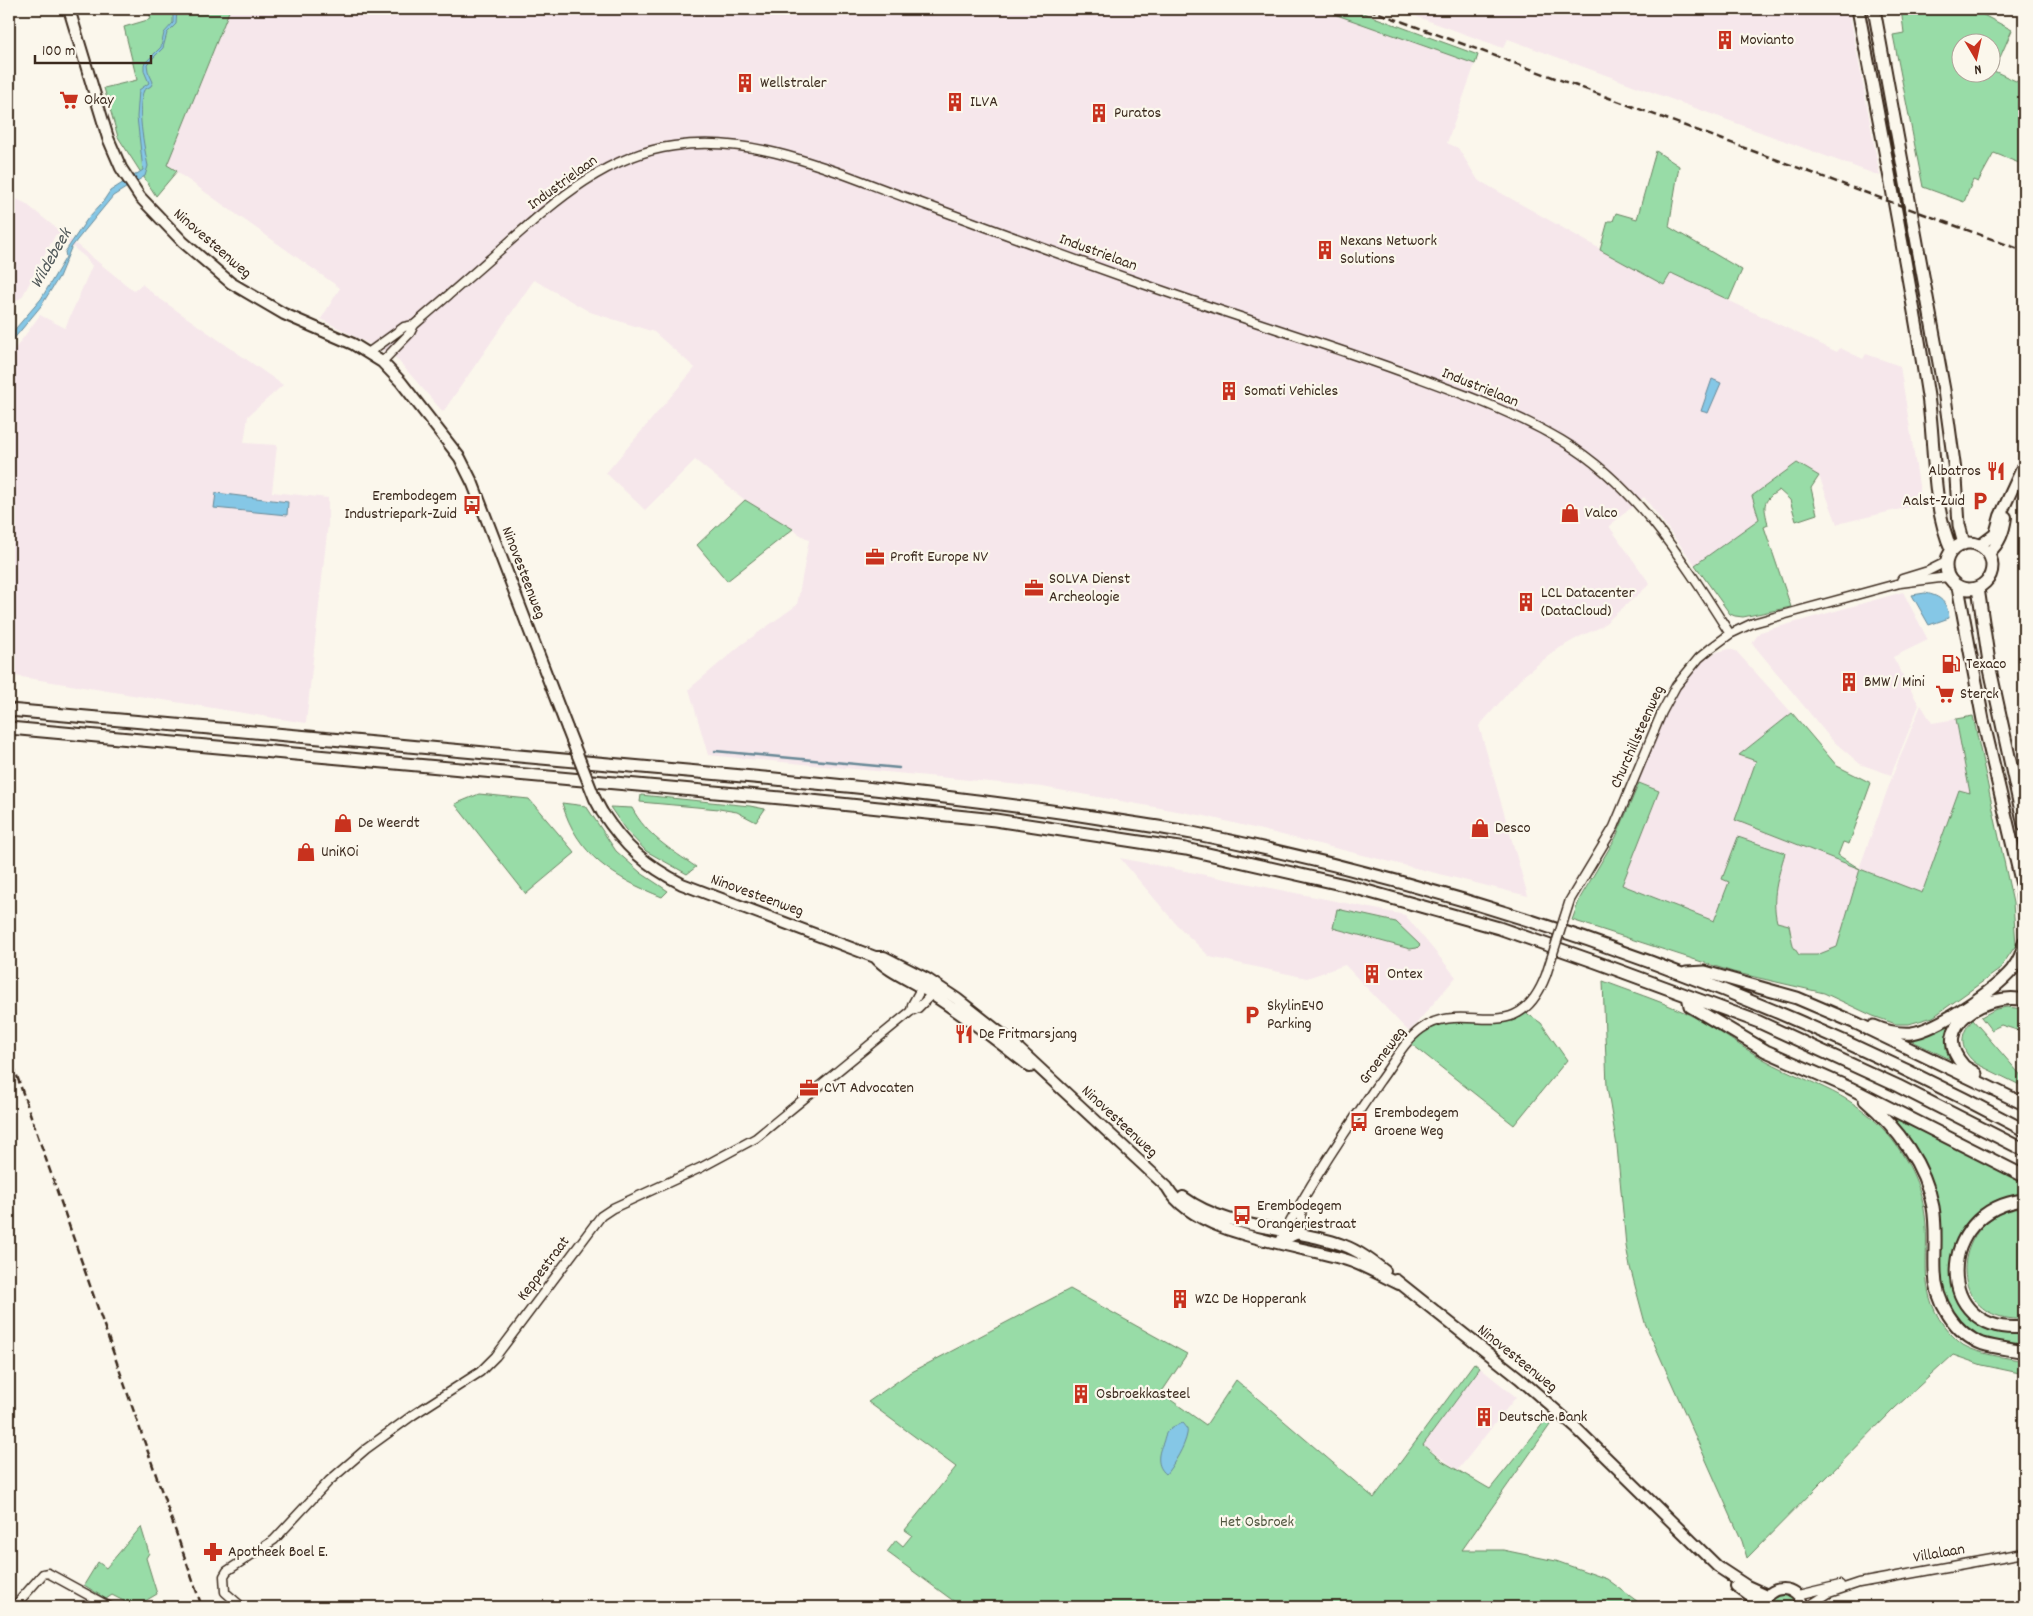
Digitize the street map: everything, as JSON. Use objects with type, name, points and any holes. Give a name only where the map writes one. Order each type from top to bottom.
[{"type":"highway","points":[[1858,9],[1911,287],[1929,401],[1940,514],[1952,551]]},
{"type":"highway","points":[[1874,9],[1944,390],[1956,478],[1959,525],[1964,544]]},
{"type":"highway","points":[[1964,544],[1979,546],[1989,553],[1992,561],[1991,575],[1978,588],[1965,589],[1958,587],[1948,577],[1946,562],[1952,551],[1964,544]]},
{"type":"highway","points":[[1958,587],[1983,720],[2023,888],[2024,910]]},
{"type":"highway","points":[[1978,588],[1990,669],[2024,825]]},
{"type":"highway","points":[[9,710],[795,781],[1005,803],[1188,832],[1346,867],[1505,912],[1682,974],[1768,1007],[1907,1069],[2024,1130]]},
{"type":"highway","points":[[9,728],[802,800],[996,820],[1186,849],[1345,885],[1498,928],[1688,996],[1759,1022],[1863,1070],[2024,1150]]},
{"type":"highway","points":[[1858,1024],[1870,1024],[1896,1032],[1911,1033],[1927,1029],[1949,1017],[1994,987],[2012,970],[2020,956],[2024,942]]},
{"type":"highway","points":[[1682,974],[1705,972],[1761,986],[1797,998],[1858,1024],[2024,1104]]},
{"type":"highway","points":[[1688,996],[1690,1006],[1766,1051],[1850,1088],[2024,1176]]},
{"type":"highway","points":[[1992,1088],[1966,1068],[1959,1060],[1954,1042],[1956,1026],[1968,1013],[1985,1003],[2003,998],[2024,1000]]},
{"type":"highway","points":[[1850,1088],[1889,1123],[1908,1147],[1927,1183],[1935,1225],[1936,1285],[1939,1297],[1948,1315],[1962,1331],[1975,1340],[1992,1346],[2024,1352]]},
{"type":"highway","points":[[2024,1200],[1997,1207],[1987,1212],[1971,1226],[1962,1242],[1955,1270],[1961,1296],[1982,1320],[2005,1327],[2024,1327]]},
{"type":"main road","name":"Ninovesteenweg","points":[[70,9],[108,138],[121,168],[140,197],[183,242],[231,283],[284,314],[337,336],[382,362],[401,382],[467,470],[595,799],[624,843],[641,859],[664,875],[682,884],[875,957],[884,957],[1008,1039],[1044,1070],[1050,1079],[1167,1187],[1208,1212],[1221,1217],[1300,1233],[1343,1245],[1359,1252],[1394,1278],[1399,1284]]},
{"type":"main road","points":[[1979,546],[1995,534],[2000,516],[2005,509],[2024,464]]},
{"type":"main road","points":[[1989,553],[1999,542],[2004,531],[2005,509]]},
{"type":"main road","name":"Ninovesteenweg","points":[[1167,1187],[1171,1194],[1202,1220],[1239,1233],[1345,1259],[1374,1270],[1399,1284],[1519,1378],[1576,1428],[1722,1574],[1762,1606]]},
{"type":"main road","name":"Ninovesteenweg","points":[[1718,1568],[1752,1589],[1767,1595]]},
{"type":"main road","points":[[1762,1606],[1767,1595],[1779,1589],[1792,1591],[1798,1595],[1805,1607]]},
{"type":"street","name":"Industrielaan","points":[[382,362],[410,333],[414,325],[523,230],[572,190],[602,170],[638,155],[678,145],[723,143],[764,149],[824,168],[1132,280],[1377,363],[1494,405],[1564,441],[1612,478],[1638,503],[1696,581],[1730,634]]},
{"type":"street","name":"Industrielaan","points":[[368,353],[404,327],[414,325]]},
{"type":"street","name":"Churchillsteenweg","points":[[1900,583],[1902,579],[1928,571],[1946,562]]},
{"type":"street","name":"Churchillsteenweg","points":[[1533,1001],[1546,975],[1570,900],[1614,828],[1662,712],[1676,686],[1699,658],[1730,634],[1761,621],[1900,583],[1948,577]]},
{"type":"street","name":"Keppestraat","points":[[911,1011],[912,1004],[924,983]]},
{"type":"street","name":"Keppestraat","points":[[242,1607],[225,1592],[224,1576],[233,1566],[274,1540],[329,1481],[366,1449],[485,1367],[496,1356],[601,1216],[710,1163],[756,1138],[911,1011],[918,1008],[936,990]]},
{"type":"street","name":"Groeneweg","points":[[1279,1243],[1334,1147],[1414,1035],[1422,1028],[1438,1021],[1507,1017],[1522,1010],[1533,1001]]},
{"type":"street","name":"Groeneweg","points":[[1300,1233],[1303,1200]]},
{"type":"street","points":[[1279,1243],[1300,1233]]},
{"type":"street","name":"Villalaan","points":[[1805,1607],[1829,1593],[1859,1583],[2024,1553]]},
{"type":"street","points":[[14,1607],[43,1574],[48,1573],[110,1607]]},
{"type":"street","name":"Villalaan","points":[[1798,1595],[1853,1582],[1859,1583]]},
{"type":"shaded area","points":[[230,9],[1320,9],[1475,64],[1447,143],[1458,148],[1478,180],[1664,285],[1671,273],[1837,352],[1840,348],[1863,359],[1866,354],[1900,366],[1922,504],[1837,524],[1819,476],[1797,463],[1753,495],[1760,519],[1695,565],[1644,497],[1609,526],[1650,584],[1601,627],[1556,650],[1523,676],[1479,726],[1528,896],[1205,816],[1042,787],[708,755],[689,689],[741,645],[797,605],[809,540],[745,500],[695,460],[645,510],[606,473],[695,368],[654,332],[590,312],[534,280],[443,412],[396,358],[321,319],[340,288],[167,165]]},
{"type":"shaded area","points":[[1396,9],[1849,9],[1880,176],[1508,39],[1503,48]]},
{"type":"shaded area","points":[[16,199],[25,203],[134,291],[142,284],[156,296],[283,385],[248,416],[244,443],[277,445],[272,492],[328,498],[328,524],[306,723],[9,675],[9,357],[40,315],[65,328],[92,266],[85,257],[56,234],[22,297],[9,305],[9,205]]},
{"type":"shaded area","points":[[1903,592],[1928,640],[1893,657],[1919,705],[1891,775],[1860,764],[1831,739],[1752,643],[1760,632]]},
{"type":"shaded area","points":[[1729,649],[1736,651],[1792,713],[1739,755],[1756,761],[1736,820],[1859,869],[1892,777],[1921,705],[1932,723],[1956,719],[1970,793],[1959,790],[1922,893],[1860,869],[1837,947],[1817,955],[1799,955],[1793,946],[1792,933],[1777,922],[1773,907],[1776,883],[1785,853],[1738,837],[1722,879],[1729,882],[1714,921],[1622,885],[1659,791],[1633,780],[1679,689],[1702,661],[1717,652]]},
{"type":"shaded area","points":[[1120,858],[1405,915],[1456,977],[1410,1031],[1407,1030],[1345,965],[1307,978],[1210,957],[1176,924]]},
{"type":"shaded area","points":[[1480,1368],[1516,1397],[1458,1470],[1423,1445]]},
{"type":"green space","points":[[148,9],[230,9],[167,165],[177,171],[156,196],[118,137],[104,88],[137,80],[124,27],[151,19]]},
{"type":"green space","points":[[1320,9],[1352,9],[1478,55],[1475,64]]},
{"type":"green space","points":[[1901,9],[1972,9],[2012,30],[2000,57],[2000,32],[1950,32],[1950,82],[2000,82],[2000,74],[2018,82],[2024,88],[2024,165],[1994,153],[1978,182],[1973,180],[1964,202],[1923,187],[1893,35],[1904,33]]},
{"type":"green space","points":[[1656,151],[1679,166],[1669,227],[1742,270],[1729,300],[1671,273],[1664,285],[1600,250],[1608,221],[1613,221],[1616,213],[1637,219]]},
{"type":"green space","points":[[1797,463],[1819,476],[1811,488],[1817,514],[1796,521],[1790,500],[1779,490],[1765,504],[1768,525],[1764,527],[1791,607],[1743,617],[1730,614],[1695,565],[1759,519],[1752,496]]},
{"type":"green space","points":[[745,500],[793,529],[727,581],[697,545]]},
{"type":"green space","points":[[1792,713],[1837,766],[1871,783],[1849,844],[1843,842],[1838,855],[1860,869],[1735,820],[1756,761],[1739,755]]},
{"type":"green space","points":[[1973,716],[2013,903],[2016,945],[1999,970],[1933,1017],[1909,1024],[1896,1024],[1873,1016],[1824,993],[1733,972],[1572,920],[1580,898],[1616,837],[1639,783],[1659,791],[1622,885],[1714,921],[1729,882],[1722,879],[1738,837],[1785,853],[1776,887],[1775,913],[1777,922],[1789,925],[1793,946],[1799,955],[1817,955],[1837,947],[1860,869],[1922,893],[1959,790],[1970,793],[1956,719]]},
{"type":"green space","points":[[479,794],[529,799],[575,853],[526,894],[455,804]]},
{"type":"green space","points":[[641,795],[765,809],[756,822],[737,812],[640,802]]},
{"type":"green space","points":[[562,803],[586,806],[616,851],[641,873],[668,891],[662,897],[613,873],[588,851],[577,837]]},
{"type":"green space","points":[[610,807],[632,808],[652,834],[668,848],[696,867],[687,874],[646,851],[625,829]]},
{"type":"green space","points":[[1337,909],[1396,922],[1420,945],[1417,948],[1410,949],[1333,928]]},
{"type":"green space","points":[[1603,981],[1694,1017],[1749,1051],[1856,1105],[1870,1116],[1884,1130],[1904,1157],[1922,1198],[1926,1225],[1927,1283],[1935,1311],[1944,1326],[1963,1345],[1985,1353],[2024,1361],[2024,1374],[1982,1365],[1953,1355],[1895,1408],[1747,1558],[1742,1541],[1645,1323],[1630,1267],[1626,1246],[1617,1146],[1607,1087]]},
{"type":"green space","points":[[2007,1007],[2024,1009],[2024,1060],[2020,1031],[2001,1025],[1991,1030],[1981,1017],[1996,1009]]},
{"type":"green space","points":[[1522,1010],[1541,1023],[1567,1060],[1514,1125],[1409,1042],[1433,1022],[1482,1019]]},
{"type":"green space","points":[[1956,1019],[1954,1061],[1908,1039],[1934,1032]]},
{"type":"green space","points":[[1973,1020],[2024,1079],[2024,1087],[1977,1064],[1967,1054],[1964,1048],[1963,1037],[1968,1025]]},
{"type":"green space","points":[[1886,1110],[2024,1182],[2024,1194],[1993,1202],[1971,1219],[1956,1242],[1951,1268],[1955,1293],[1968,1314],[1991,1328],[2024,1332],[2024,1346],[1983,1337],[1965,1326],[1952,1310],[1943,1290],[1941,1280],[1942,1223],[1938,1201],[1928,1172],[1921,1159]]},
{"type":"green space","points":[[2024,1208],[2024,1319],[1997,1316],[1978,1304],[1968,1287],[1965,1266],[1970,1246],[1981,1228],[2000,1214]]},
{"type":"green space","name":"Het Osbroek","points":[[1070,1289],[1187,1354],[1161,1393],[1206,1425],[1236,1380],[1374,1498],[1474,1363],[1480,1368],[1423,1445],[1442,1461],[1490,1489],[1545,1421],[1550,1425],[1462,1550],[1503,1550],[1556,1561],[1607,1579],[1645,1607],[958,1607],[959,1605],[887,1552],[896,1540],[903,1546],[912,1535],[905,1530],[956,1467],[868,1402],[908,1374]]},
{"type":"green space","points":[[141,1527],[149,1553],[146,1558],[157,1594],[135,1607],[112,1595],[106,1599],[84,1585],[98,1562],[106,1568]]},
{"type":"green space","points":[[1780,1594],[1792,1597],[1799,1607],[1766,1607],[1768,1602]]},
{"type":"water","points":[[173,9],[177,9],[176,24],[167,33],[163,48],[147,64],[153,82],[151,86],[144,90],[141,107],[148,166],[145,176],[113,196],[77,240],[71,248],[59,277],[41,306],[12,341],[9,351],[9,339],[41,299],[66,257],[65,252],[88,218],[110,191],[143,170],[137,117],[139,90],[149,83],[144,71],[144,64],[161,47],[164,33],[173,23]]},
{"type":"water","points":[[1712,379],[1721,383],[1708,413],[1701,411]]},
{"type":"water","points":[[216,493],[288,502],[287,515],[214,508]]},
{"type":"water","points":[[1925,593],[1939,598],[1945,604],[1949,618],[1929,625],[1912,595]]},
{"type":"water","points":[[1183,1423],[1187,1429],[1186,1439],[1179,1455],[1166,1474],[1159,1464],[1159,1456],[1165,1435],[1173,1427]]},
{"type":"waterway","points":[[715,751],[899,768]]},
{"type":"railway","points":[[1368,9],[2024,251]]},
{"type":"railway","points":[[9,1053],[202,1607]]},
{"type":"place","name":"Movianto","points":[[1725,40]]},
{"type":"place","name":"Wellstraler","points":[[745,83]]},
{"type":"place","name":"Okay","points":[[69,100]]},
{"type":"place","name":"ILVA","points":[[955,102]]},
{"type":"place","name":"Puratos","points":[[1099,113]]},
{"type":"place","name":"Nexans Network Solutions","points":[[1325,250]]},
{"type":"place","name":"Somati Vehicles","points":[[1229,391]]},
{"type":"place","name":"Albatros","points":[[1996,471]]},
{"type":"place","name":"Aalst-Zuid","points":[[1980,501]]},
{"type":"place","name":"Erembodegem Industriepark-Zuid","points":[[472,505]]},
{"type":"place","name":"Valco","points":[[1570,513]]},
{"type":"place","name":"Profit Europe NV","points":[[875,557]]},
{"type":"place","name":"SOLVA Dienst Archeologie","points":[[1034,588]]},
{"type":"place","name":"LCL Datacenter (DataCloud)","points":[[1526,602]]},
{"type":"place","name":"Texaco","points":[[1951,664]]},
{"type":"place","name":"BMW / Mini","points":[[1849,682]]},
{"type":"place","name":"Sterck","points":[[1945,694]]},
{"type":"place","name":"De Weerdt","points":[[343,823]]},
{"type":"place","name":"Desco","points":[[1480,828]]},
{"type":"place","name":"UniKOi","points":[[306,852]]},
{"type":"place","name":"Ontex","points":[[1372,974]]},
{"type":"place","name":"SkylinE40 Parking","points":[[1252,1015]]},
{"type":"place","name":"De Fritmarsjang","points":[[964,1034]]},
{"type":"place","name":"CVT Advocaten","points":[[809,1088]]},
{"type":"place","name":"Erembodegem Groene Weg","points":[[1359,1122]]},
{"type":"place","name":"Erembodegem Orangeriestraat","points":[[1242,1215]]},
{"type":"place","name":"WZC De Hopperank","points":[[1180,1299]]},
{"type":"place","name":"Osbroekkasteel","points":[[1081,1394]]},
{"type":"place","name":"Deutsche Bank","points":[[1484,1417]]},
{"type":"place","name":"Apotheek Boel E.","points":[[213,1552]]},
{"type":"water label","name":"Wildebeek","points":[[52,259]]}]
